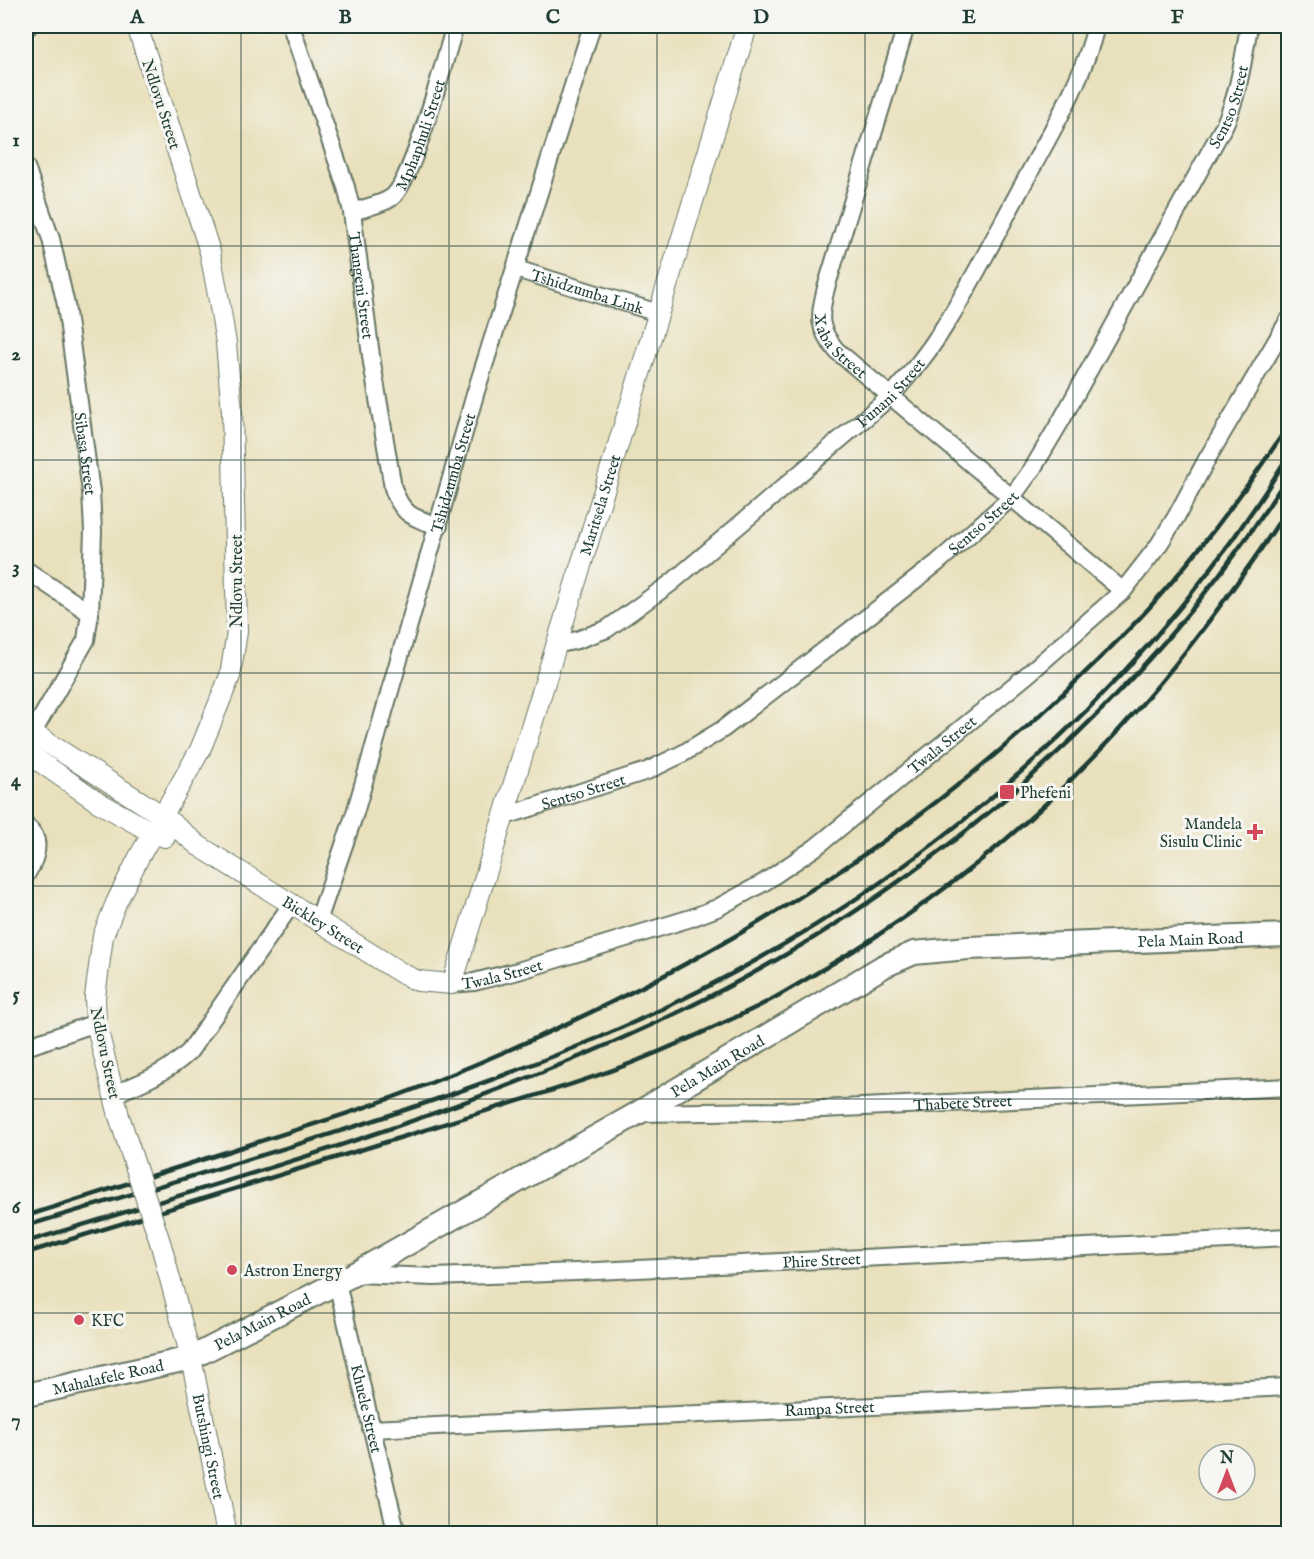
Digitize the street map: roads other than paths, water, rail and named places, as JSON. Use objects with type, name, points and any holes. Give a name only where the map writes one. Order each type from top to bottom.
[{"type":"main road","name":"Pela Main Road","points":[[191,1358],[345,1278],[638,1113],[884,966],[914,953],[968,948],[1288,935]]},
{"type":"main road","name":"Mahalafele Road","points":[[26,1395],[191,1358]]},
{"type":"street","name":"Ndlovu Street","points":[[137,26],[210,252],[226,344],[236,506],[237,632],[230,676],[200,750],[116,903],[103,936],[95,997],[96,1023],[119,1116],[161,1245]]},
{"type":"street","name":"Thangeni Street","points":[[291,26],[346,187],[352,212],[372,363],[393,488],[398,503],[406,512],[415,519],[439,526]]},
{"type":"street","name":"Mphaphuli Street","points":[[352,212],[391,198],[400,188],[411,165],[454,26]]},
{"type":"street","name":"Tshidzumba Street","points":[[318,921],[355,813],[476,391],[592,26]]},
{"type":"street","name":"Maritsela Street","points":[[452,984],[747,26]]},
{"type":"street","name":"Xaba Street","points":[[906,26],[834,258],[820,312],[821,326],[826,338],[837,351],[1123,591]]},
{"type":"street","name":"Funani Street","points":[[556,645],[607,629],[671,583],[891,396],[919,363],[944,327],[982,261],[1067,101],[1096,26]]},
{"type":"street","name":"Sentso Street","points":[[505,816],[647,771],[682,754],[723,729],[936,563],[1012,497],[1033,468],[1062,419],[1224,126],[1238,89],[1250,26]]},
{"type":"street","name":"Sibasa Street","points":[[26,167],[51,239],[66,305],[93,531],[90,613],[86,640],[28,738]]},
{"type":"street","name":"Tshidzumba Link","points":[[516,269],[658,313]]},
{"type":"street","name":"Twala Street","points":[[452,984],[474,982],[518,971],[691,918],[717,908],[763,883],[816,846],[1027,675],[1123,591],[1152,554],[1176,517],[1207,459],[1288,321]]},
{"type":"street","points":[[26,570],[90,613]]},
{"type":"street","name":"Bickley Street","points":[[28,738],[163,816],[199,846],[403,974],[418,981],[452,984]]},
{"type":"street","name":"Bickley Street","points":[[28,738],[98,802],[153,834],[199,846]]},
{"type":"street","points":[[26,826],[35,838],[38,850],[26,875]]},
{"type":"street","points":[[114,1094],[159,1074],[189,1052],[291,905]]},
{"type":"street","points":[[26,1047],[96,1023]]},
{"type":"street","name":"Thabete Street","points":[[638,1113],[789,1110],[1288,1087]]},
{"type":"street","name":"Phire Street","points":[[345,1278],[576,1272],[1288,1236]]},
{"type":"street","name":"Butshingi Street","points":[[161,1245],[191,1358],[223,1533]]},
{"type":"street","name":"Khuele Street","points":[[345,1278],[371,1430],[397,1533]]},
{"type":"street","name":"Rampa Street","points":[[371,1430],[1288,1387]]},
{"type":"railway","points":[[26,1216],[339,1116],[433,1082],[600,1008],[681,967],[836,874],[910,822],[982,766],[1088,670],[1149,608],[1186,565],[1222,520],[1288,426]]},
{"type":"railway","points":[[26,1226],[391,1115],[535,1063],[605,1035],[707,987],[806,931],[901,868],[991,798],[1075,721],[1154,639],[1225,550],[1288,456]]},
{"type":"railway","points":[[26,1242],[324,1150],[472,1099],[616,1041],[716,993],[813,938],[906,876],[994,808],[1077,734],[1154,653],[1225,567],[1288,476]]},
{"type":"railway","points":[[26,1253],[582,1081],[681,1042],[792,988],[942,891],[995,848],[1095,756],[1186,652],[1251,563],[1288,507]]},
{"type":"place","name":"Phefeni","points":[[1007,792]]},
{"type":"place","name":"Mandela Sisulu Clinic","points":[[1255,832]]},
{"type":"place","name":"Astron Energy","points":[[232,1270]]},
{"type":"place","name":"KFC","points":[[79,1320]]}]
